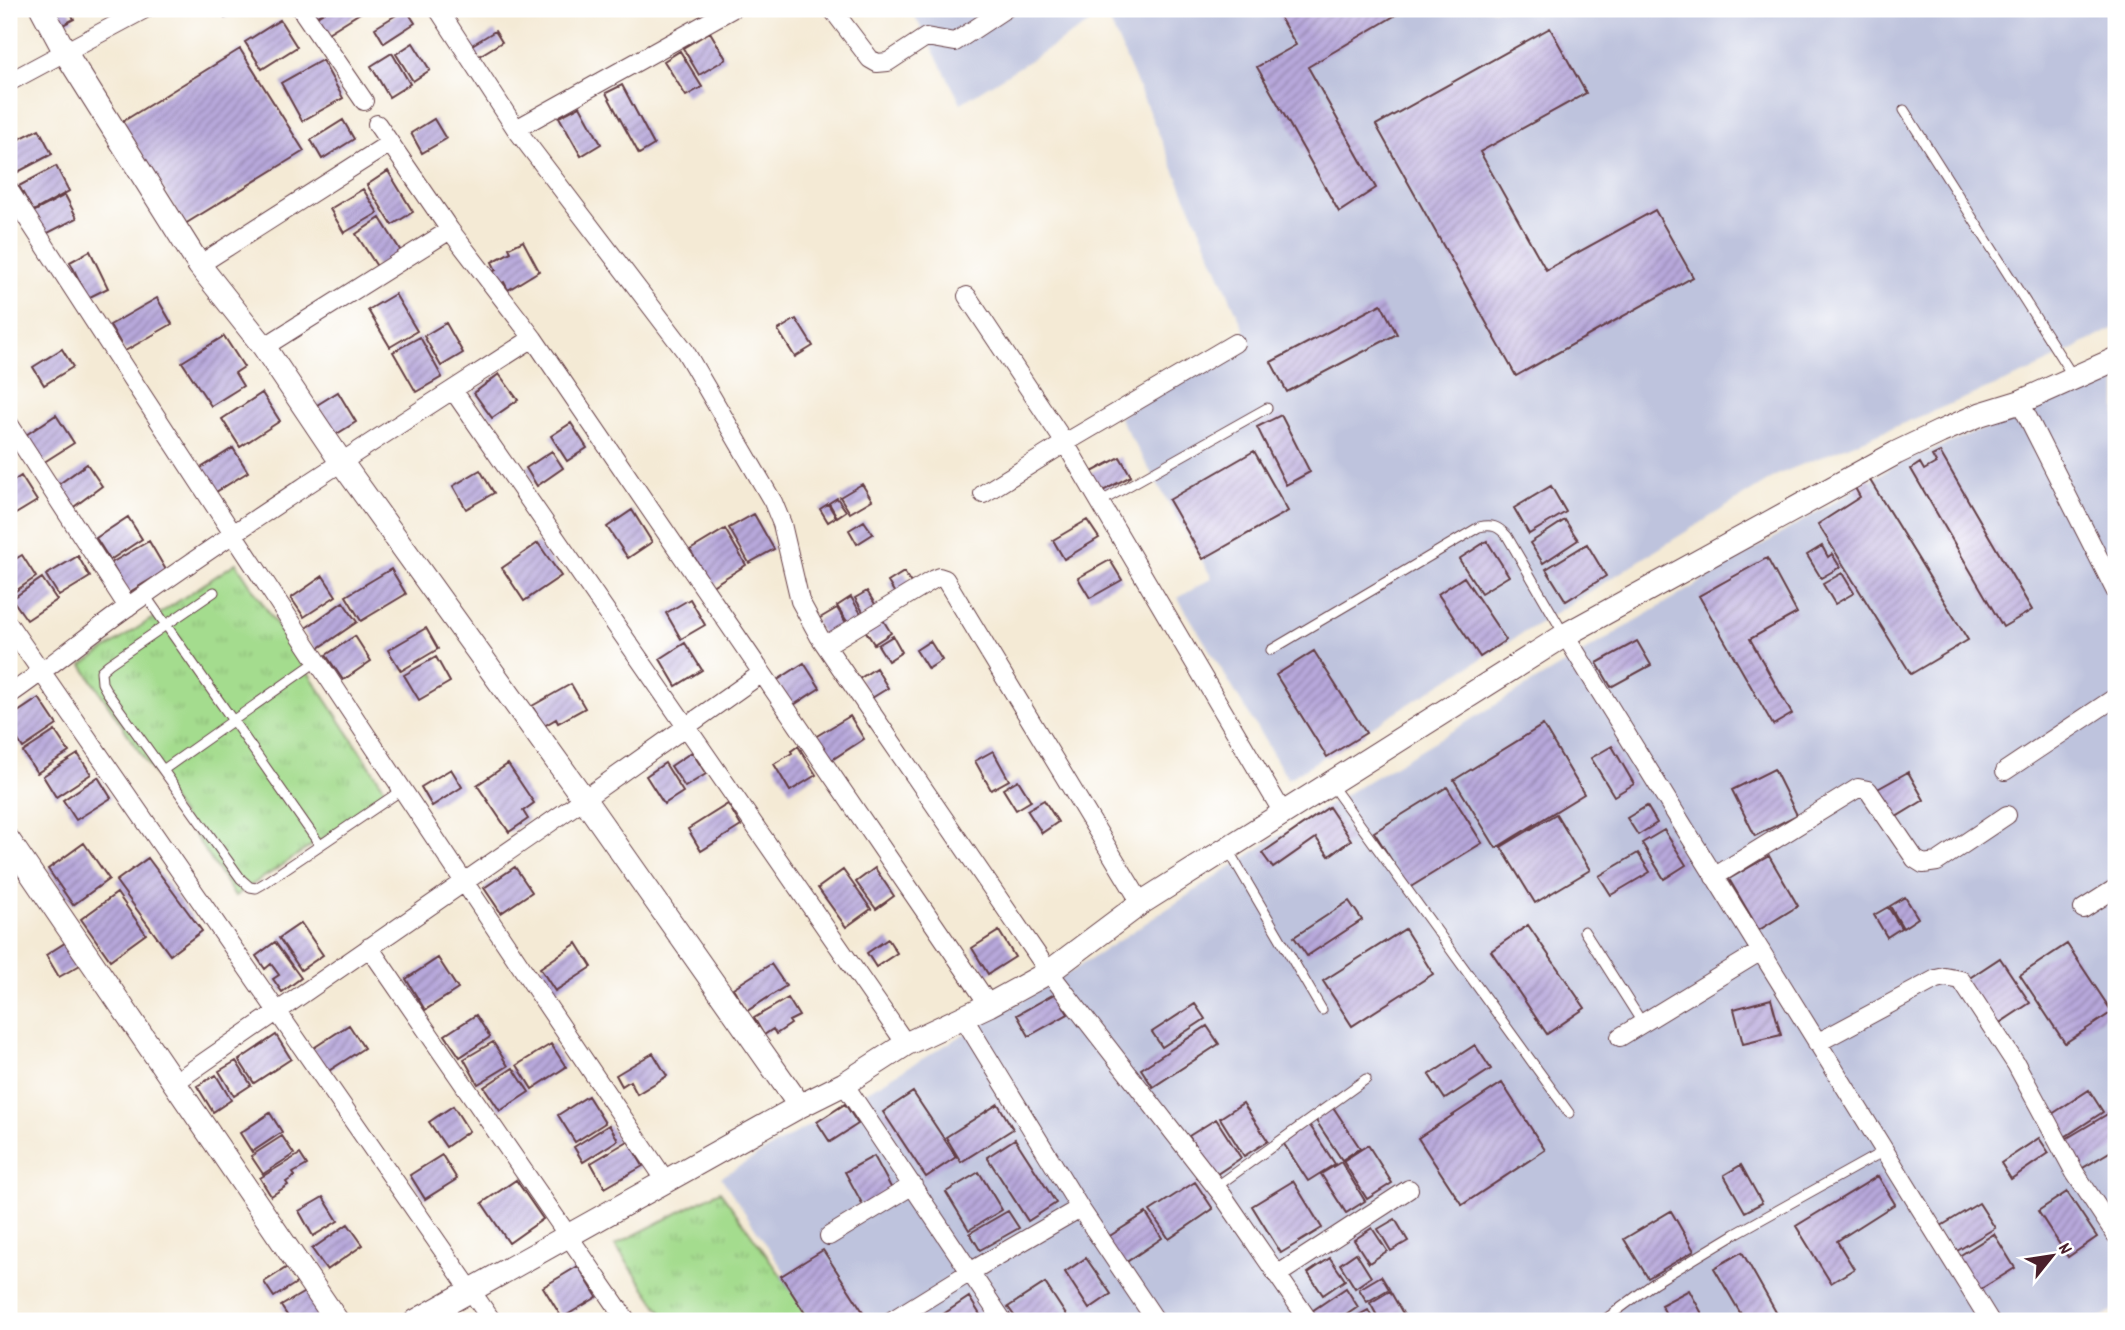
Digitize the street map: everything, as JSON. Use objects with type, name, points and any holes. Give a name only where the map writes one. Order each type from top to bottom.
[{"type":"street","points":[[42,9],[65,52],[199,265],[264,347],[342,463],[584,799],[800,1106]]},
{"type":"street","points":[[9,82],[145,9]]},
{"type":"street","points":[[301,9],[364,101]]},
{"type":"street","points":[[438,9],[516,129],[685,351],[773,502],[782,524],[800,601],[826,645],[1049,972],[1216,1187],[1309,1321]]},
{"type":"street","points":[[516,129],[732,9]]},
{"type":"street","points":[[832,9],[870,59],[877,63],[888,62],[926,37],[955,42],[1005,9]]},
{"type":"street","points":[[377,124],[450,230],[533,338],[989,1005]]},
{"type":"street","points":[[199,265],[390,142]]},
{"type":"street","points":[[9,190],[463,883],[666,1181]]},
{"type":"street","points":[[264,347],[450,230]]},
{"type":"street","points":[[967,296],[1065,443],[1283,813]]},
{"type":"street","points":[[9,695],[128,607],[233,535],[533,338]]},
{"type":"street","points":[[983,494],[1235,343]]},
{"type":"street","points":[[415,1321],[844,1084],[906,1044],[989,1005],[1049,972],[1141,903],[1564,635],[1896,453],[1981,414],[2020,402],[2116,359]]},
{"type":"street","points":[[453,390],[906,1044]]},
{"type":"street","points":[[2020,402],[2116,592]]},
{"type":"street","points":[[9,424],[128,607]]},
{"type":"street","points":[[826,645],[934,579],[945,579],[1141,903]]},
{"type":"street","points":[[9,625],[492,1321]]},
{"type":"street","points":[[1564,635],[1990,1321]]},
{"type":"street","points":[[174,1083],[762,673]]},
{"type":"street","points":[[2005,771],[2116,697]]},
{"type":"street","points":[[1714,877],[1857,788],[1868,790],[1915,859],[1923,864],[1937,862],[2007,815]]},
{"type":"street","points":[[9,841],[337,1321]]},
{"type":"street","points":[[2083,909],[2116,888]]},
{"type":"street","points":[[369,947],[627,1321]]},
{"type":"street","points":[[1620,1037],[1760,951]]},
{"type":"street","points":[[1817,1043],[1936,979],[1961,979],[2016,1064],[2075,1173],[2116,1236]]},
{"type":"street","points":[[963,1017],[1080,1208],[1156,1321]]},
{"type":"street","points":[[844,1084],[1003,1321]]},
{"type":"street","points":[[829,1237],[912,1185]]},
{"type":"street","points":[[1277,1275],[1409,1189]]},
{"type":"street","points":[[891,1321],[1080,1208]]},
{"type":"lane","points":[[1904,110],[2074,378]]},
{"type":"lane","points":[[1100,502],[1267,408]]},
{"type":"lane","points":[[1271,650],[1479,527],[1489,525],[1499,527],[1507,536],[1564,635]]},
{"type":"lane","points":[[214,592],[109,664],[101,671],[100,677],[107,692],[241,879],[250,887],[256,888],[393,796],[397,788],[254,578]]},
{"type":"lane","points":[[145,595],[320,845]]},
{"type":"lane","points":[[163,770],[313,664]]},
{"type":"lane","points":[[1330,783],[1569,1113]]},
{"type":"lane","points":[[1227,848],[1322,1010]]},
{"type":"lane","points":[[1584,931],[1643,1024]]},
{"type":"lane","points":[[1216,1187],[1366,1079]]},
{"type":"lane","points":[[1603,1321],[1654,1283],[1734,1234],[1884,1151]]},
{"type":"shaded area","points":[[911,9],[2116,9],[2116,327],[2029,372],[1779,474],[1288,779],[1178,598],[1212,578],[1119,417],[1245,332],[1106,13],[961,103]]},
{"type":"shaded area","points":[[2116,370],[2116,1309],[2096,1321],[818,1321],[721,1177],[1074,970],[1295,825],[1896,465],[2047,403]]},
{"type":"green space","points":[[236,563],[389,795],[235,896],[82,665]]},
{"type":"green space","points":[[720,1191],[814,1321],[668,1321],[615,1245]]},
{"type":"building","points":[[52,9],[69,9],[74,19],[61,26]]},
{"type":"building","points":[[220,9],[242,9],[225,18]]},
{"type":"building","points":[[329,9],[363,11],[323,36],[312,19]]},
{"type":"building","points":[[406,9],[415,23],[384,43],[375,28]]},
{"type":"building","points":[[1275,9],[1406,9],[1308,67],[1376,188],[1339,212],[1257,67],[1296,45]]},
{"type":"building","points":[[280,20],[297,47],[262,69],[245,42]]},
{"type":"building","points":[[1550,28],[1586,93],[1480,152],[1546,270],[1655,210],[1693,277],[1516,376],[1376,125]]},
{"type":"building","points":[[495,31],[502,42],[474,59],[467,48]]},
{"type":"building","points":[[710,32],[726,59],[699,75],[683,48]]},
{"type":"building","points":[[413,43],[430,70],[413,81],[396,54]]},
{"type":"building","points":[[240,49],[304,151],[185,224],[122,122]]},
{"type":"building","points":[[680,51],[702,87],[686,96],[664,61]]},
{"type":"building","points":[[392,53],[410,84],[389,97],[371,66]]},
{"type":"building","points":[[322,60],[343,98],[302,121],[281,83]]},
{"type":"building","points":[[622,85],[654,145],[639,154],[606,93]]},
{"type":"building","points":[[580,106],[601,144],[581,156],[559,117]]},
{"type":"building","points":[[434,119],[446,139],[422,153],[411,133]]},
{"type":"building","points":[[343,120],[354,139],[322,159],[311,140]]},
{"type":"building","points":[[39,129],[52,154],[14,174],[9,163],[9,144]]},
{"type":"building","points":[[56,166],[69,191],[33,211],[19,186]]},
{"type":"building","points":[[388,171],[413,212],[392,225],[367,185]]},
{"type":"building","points":[[363,189],[378,213],[344,233],[330,209]]},
{"type":"building","points":[[65,195],[77,218],[44,235],[33,212]]},
{"type":"building","points":[[380,218],[402,253],[378,268],[356,234]]},
{"type":"building","points":[[523,241],[539,271],[508,290],[504,282],[496,286],[489,274],[496,270],[492,262],[511,252],[509,248]]},
{"type":"building","points":[[90,251],[108,288],[88,298],[70,262]]},
{"type":"building","points":[[395,294],[417,331],[390,347],[368,310]]},
{"type":"building","points":[[157,298],[172,324],[125,351],[110,325]]},
{"type":"building","points":[[1381,304],[1397,334],[1287,392],[1271,362]]},
{"type":"building","points":[[796,319],[813,346],[795,357],[778,330]]},
{"type":"building","points":[[446,323],[463,353],[441,366],[424,336]]},
{"type":"building","points":[[224,336],[244,367],[235,373],[243,386],[211,406],[182,362]]},
{"type":"building","points":[[420,337],[442,377],[416,392],[393,352]]},
{"type":"building","points":[[62,349],[73,367],[44,385],[33,367]]},
{"type":"building","points":[[499,374],[518,400],[492,418],[474,393]]},
{"type":"building","points":[[338,392],[356,422],[335,435],[317,405]]},
{"type":"building","points":[[262,393],[280,421],[240,447],[222,419]]},
{"type":"building","points":[[56,415],[74,443],[38,466],[20,439]]},
{"type":"building","points":[[1281,415],[1310,472],[1286,485],[1257,427]]},
{"type":"building","points":[[571,423],[587,448],[567,461],[551,436]]},
{"type":"building","points":[[233,448],[248,472],[211,495],[196,471]]},
{"type":"building","points":[[552,451],[563,468],[537,486],[526,468]]},
{"type":"building","points":[[1254,451],[1288,511],[1203,559],[1169,500]]},
{"type":"building","points":[[1940,452],[2032,610],[2003,627],[1911,469],[1920,463],[1924,470],[1936,463],[1932,456]]},
{"type":"building","points":[[1120,457],[1131,476],[1101,492],[1090,473]]},
{"type":"building","points":[[87,464],[102,486],[71,509],[55,487]]},
{"type":"building","points":[[480,470],[494,493],[466,509],[453,486]]},
{"type":"building","points":[[21,476],[37,501],[9,518],[9,484]]},
{"type":"building","points":[[1868,477],[1968,640],[1911,674],[1818,524],[1860,497],[1854,486]]},
{"type":"building","points":[[862,484],[872,500],[850,513],[840,497]]},
{"type":"building","points":[[1551,486],[1566,512],[1529,534],[1514,508]]},
{"type":"building","points":[[837,498],[846,511],[837,517],[829,503]]},
{"type":"building","points":[[828,504],[836,517],[828,522],[820,509]]},
{"type":"building","points":[[632,510],[652,542],[628,558],[607,527]]},
{"type":"building","points":[[754,514],[774,549],[749,563],[729,528]]},
{"type":"building","points":[[128,517],[142,539],[110,560],[96,538]]},
{"type":"building","points":[[1087,520],[1099,538],[1064,559],[1053,540]]},
{"type":"building","points":[[1565,520],[1578,540],[1543,563],[1530,543]]},
{"type":"building","points":[[864,521],[873,534],[857,544],[849,530]]},
{"type":"building","points":[[725,529],[746,565],[712,586],[690,550]]},
{"type":"building","points":[[149,541],[166,570],[128,593],[111,563]]},
{"type":"building","points":[[1487,541],[1509,576],[1481,593],[1459,559]]},
{"type":"building","points":[[538,543],[561,576],[524,601],[502,568]]},
{"type":"building","points":[[1587,544],[1606,576],[1566,601],[1546,569]]},
{"type":"building","points":[[1822,546],[1828,557],[1832,554],[1840,567],[1821,578],[1807,555]]},
{"type":"building","points":[[22,555],[36,577],[14,592],[9,584],[9,563]]},
{"type":"building","points":[[78,556],[90,577],[59,596],[46,575]]},
{"type":"building","points":[[1767,558],[1797,613],[1750,639],[1792,714],[1773,725],[1699,596]]},
{"type":"building","points":[[1110,560],[1122,580],[1090,598],[1078,578]]},
{"type":"building","points":[[391,569],[406,594],[361,621],[346,596]]},
{"type":"building","points":[[904,572],[914,588],[898,598],[888,582]]},
{"type":"building","points":[[1842,573],[1854,593],[1835,604],[1823,584]]},
{"type":"building","points":[[323,576],[336,596],[304,617],[291,598]]},
{"type":"building","points":[[1464,577],[1506,640],[1480,657],[1438,594]]},
{"type":"building","points":[[42,578],[57,600],[27,620],[12,599]]},
{"type":"building","points":[[867,591],[878,609],[866,617],[855,598]]},
{"type":"building","points":[[851,597],[863,617],[850,626],[837,606]]},
{"type":"building","points":[[690,599],[705,625],[681,639],[666,613]]},
{"type":"building","points":[[343,602],[357,622],[316,650],[303,630]]},
{"type":"building","points":[[837,608],[848,626],[826,639],[815,621]]},
{"type":"building","points":[[883,620],[891,633],[874,644],[865,630]]},
{"type":"building","points":[[426,628],[438,649],[401,671],[388,650]]},
{"type":"building","points":[[355,636],[371,661],[343,680],[326,655]]},
{"type":"building","points":[[893,636],[902,652],[888,661],[878,645]]},
{"type":"building","points":[[930,641],[942,660],[928,669],[916,650]]},
{"type":"building","points":[[1637,641],[1651,665],[1611,687],[1597,663]]},
{"type":"building","points":[[685,643],[702,670],[676,686],[660,659]]},
{"type":"building","points":[[1314,651],[1366,733],[1327,757],[1276,675]]},
{"type":"building","points":[[436,657],[450,682],[419,700],[404,675]]},
{"type":"building","points":[[804,663],[820,688],[792,706],[776,681]]},
{"type":"building","points":[[876,668],[888,688],[872,698],[859,679]]},
{"type":"building","points":[[571,684],[585,708],[558,723],[556,719],[544,726],[532,706]]},
{"type":"building","points":[[39,698],[57,725],[23,748],[9,726],[9,718]]},
{"type":"building","points":[[850,716],[864,739],[830,761],[815,737]]},
{"type":"building","points":[[1543,725],[1584,794],[1496,848],[1454,780]]},
{"type":"building","points":[[55,731],[69,752],[37,773],[23,752]]},
{"type":"building","points":[[798,746],[816,775],[790,791],[774,764]]},
{"type":"building","points":[[1612,746],[1634,784],[1614,796],[1591,758]]},
{"type":"building","points":[[993,751],[1009,780],[991,790],[975,761]]},
{"type":"building","points":[[692,752],[706,774],[685,787],[671,766]]},
{"type":"building","points":[[78,754],[91,774],[56,797],[43,776]]},
{"type":"building","points":[[665,763],[683,792],[664,804],[646,776]]},
{"type":"building","points":[[508,764],[534,803],[523,811],[528,819],[509,832],[477,785]]},
{"type":"building","points":[[451,769],[462,787],[432,806],[421,787]]},
{"type":"building","points":[[1774,769],[1797,815],[1755,836],[1732,790]]},
{"type":"building","points":[[1908,772],[1924,800],[1891,820],[1874,791]]},
{"type":"building","points":[[98,777],[111,798],[76,820],[63,800]]},
{"type":"building","points":[[1018,780],[1031,801],[1016,810],[1003,789]]},
{"type":"building","points":[[1447,787],[1482,843],[1409,888],[1374,832]]},
{"type":"building","points":[[1044,800],[1058,822],[1042,833],[1027,810]]},
{"type":"building","points":[[728,804],[741,826],[701,851],[688,829]]},
{"type":"building","points":[[1647,806],[1657,823],[1638,835],[1627,818]]},
{"type":"building","points":[[1329,807],[1351,840],[1329,856],[1316,838],[1273,868],[1262,853]]},
{"type":"building","points":[[1556,814],[1590,870],[1535,903],[1501,847]]},
{"type":"building","points":[[1664,830],[1686,865],[1664,879],[1642,843]]},
{"type":"building","points":[[84,843],[109,879],[73,905],[48,869]]},
{"type":"building","points":[[1638,853],[1650,872],[1611,895],[1599,876]]},
{"type":"building","points":[[1769,856],[1798,906],[1759,930],[1729,879]]},
{"type":"building","points":[[148,858],[202,931],[170,955],[116,881]]},
{"type":"building","points":[[515,867],[532,892],[501,913],[484,888]]},
{"type":"building","points":[[875,868],[894,896],[876,909],[856,882]]},
{"type":"building","points":[[843,870],[871,909],[846,927],[818,888]]},
{"type":"building","points":[[117,893],[146,934],[110,960],[81,919]]},
{"type":"building","points":[[1905,897],[1918,918],[1903,928],[1890,906]]},
{"type":"building","points":[[1349,901],[1362,920],[1307,956],[1294,937]]},
{"type":"building","points":[[1888,907],[1901,928],[1887,937],[1874,915]]},
{"type":"building","points":[[301,923],[323,955],[301,970],[279,938]]},
{"type":"building","points":[[1528,925],[1585,1008],[1547,1034],[1491,951]]},
{"type":"building","points":[[1405,929],[1433,974],[1352,1026],[1323,981]]},
{"type":"building","points":[[999,931],[1015,957],[988,974],[972,948]]},
{"type":"building","points":[[888,939],[897,953],[876,967],[867,953]]},
{"type":"building","points":[[68,941],[82,964],[59,977],[46,955]]},
{"type":"building","points":[[275,942],[301,978],[282,992],[273,979],[279,975],[271,964],[265,969],[256,956]]},
{"type":"building","points":[[577,943],[592,967],[555,991],[540,968]]},
{"type":"building","points":[[2067,944],[2112,1012],[2065,1043],[2020,975]]},
{"type":"building","points":[[438,958],[458,989],[425,1010],[406,979]]},
{"type":"building","points":[[2000,958],[2030,1003],[1995,1026],[1965,981]]},
{"type":"building","points":[[771,964],[786,986],[747,1011],[733,988]]},
{"type":"building","points":[[1056,993],[1068,1014],[1029,1036],[1017,1015]]},
{"type":"building","points":[[788,998],[799,1016],[789,1021],[791,1024],[776,1034],[773,1029],[764,1035],[754,1018]]},
{"type":"building","points":[[1771,999],[1781,1035],[1743,1044],[1734,1009]]},
{"type":"building","points":[[1195,1004],[1205,1019],[1162,1047],[1152,1032]]},
{"type":"building","points":[[476,1015],[490,1037],[460,1057],[445,1035]]},
{"type":"building","points":[[349,1025],[364,1048],[327,1072],[312,1049]]},
{"type":"building","points":[[1207,1026],[1219,1044],[1153,1087],[1141,1069]]},
{"type":"building","points":[[276,1035],[291,1059],[254,1083],[239,1060]]},
{"type":"building","points":[[493,1042],[508,1066],[478,1084],[464,1059]]},
{"type":"building","points":[[551,1044],[566,1067],[532,1089],[517,1065]]},
{"type":"building","points":[[1475,1045],[1491,1069],[1445,1099],[1429,1075]]},
{"type":"building","points":[[653,1053],[667,1076],[637,1094],[630,1081],[622,1086],[616,1075]]},
{"type":"building","points":[[236,1061],[251,1085],[234,1096],[219,1071]]},
{"type":"building","points":[[513,1068],[529,1092],[500,1111],[484,1087]]},
{"type":"building","points":[[216,1075],[231,1100],[213,1112],[197,1086]]},
{"type":"building","points":[[1502,1083],[1545,1150],[1462,1205],[1418,1138]]},
{"type":"building","points":[[2089,1090],[2103,1112],[2060,1140],[2046,1118]]},
{"type":"building","points":[[913,1092],[956,1157],[926,1177],[883,1112]]},
{"type":"building","points":[[588,1096],[605,1123],[575,1142],[558,1115]]},
{"type":"building","points":[[1243,1103],[1268,1141],[1244,1156],[1220,1118]]},
{"type":"building","points":[[845,1104],[858,1124],[830,1142],[817,1122]]},
{"type":"building","points":[[998,1104],[1013,1129],[961,1162],[946,1137]]},
{"type":"building","points":[[453,1106],[469,1131],[446,1147],[429,1122]]},
{"type":"building","points":[[1333,1107],[1360,1148],[1342,1160],[1315,1119]]},
{"type":"building","points":[[2116,1109],[2116,1148],[2076,1172],[2059,1143]]},
{"type":"building","points":[[270,1113],[282,1132],[252,1152],[240,1133]]},
{"type":"building","points":[[1216,1119],[1241,1158],[1214,1176],[1189,1136]]},
{"type":"building","points":[[1309,1124],[1335,1164],[1308,1181],[1282,1141]]},
{"type":"building","points":[[609,1125],[618,1140],[583,1162],[574,1147]]},
{"type":"building","points":[[282,1136],[294,1154],[263,1174],[251,1156]]},
{"type":"building","points":[[2039,1138],[2049,1153],[2011,1179],[2001,1163]]},
{"type":"building","points":[[1015,1139],[1056,1203],[1028,1221],[987,1157]]},
{"type":"building","points":[[628,1141],[643,1166],[605,1188],[591,1163]]},
{"type":"building","points":[[1368,1145],[1392,1183],[1367,1199],[1343,1161]]},
{"type":"building","points":[[300,1154],[307,1165],[293,1173],[295,1176],[286,1182],[288,1185],[271,1196],[260,1178]]},
{"type":"building","points":[[442,1155],[457,1179],[425,1199],[410,1175]]},
{"type":"building","points":[[874,1156],[893,1191],[864,1207],[845,1172]]},
{"type":"building","points":[[1341,1162],[1365,1201],[1346,1213],[1321,1174]]},
{"type":"building","points":[[1741,1165],[1762,1203],[1745,1212],[1724,1175]]},
{"type":"building","points":[[979,1172],[1002,1210],[969,1230],[946,1192]]},
{"type":"building","points":[[1878,1176],[1895,1204],[1837,1241],[1854,1269],[1831,1283],[1796,1226]]},
{"type":"building","points":[[516,1180],[543,1219],[509,1243],[482,1203]]},
{"type":"building","points":[[1293,1181],[1322,1228],[1281,1253],[1252,1206]]},
{"type":"building","points":[[1195,1182],[1213,1209],[1169,1239],[1150,1211]]},
{"type":"building","points":[[2067,1192],[2097,1237],[2068,1257],[2038,1211]]},
{"type":"building","points":[[323,1197],[338,1221],[313,1236],[299,1211]]},
{"type":"building","points":[[1979,1203],[1995,1228],[1957,1251],[1941,1226]]},
{"type":"building","points":[[1008,1211],[1019,1228],[980,1250],[970,1233]]},
{"type":"building","points":[[1671,1211],[1694,1251],[1648,1278],[1624,1239]]},
{"type":"building","points":[[1146,1213],[1162,1238],[1122,1265],[1105,1239]]},
{"type":"building","points":[[1395,1219],[1408,1241],[1391,1251],[1378,1229]]},
{"type":"building","points":[[348,1224],[363,1245],[327,1270],[312,1249]]},
{"type":"building","points":[[1372,1228],[1387,1251],[1369,1263],[1354,1240]]},
{"type":"building","points":[[1994,1234],[2015,1268],[1976,1292],[1956,1258]]},
{"type":"building","points":[[823,1250],[869,1321],[810,1321],[781,1276]]},
{"type":"building","points":[[1742,1252],[1781,1321],[1745,1321],[1714,1268]]},
{"type":"building","points":[[1356,1253],[1371,1277],[1355,1288],[1340,1264]]},
{"type":"building","points":[[1086,1258],[1111,1294],[1089,1309],[1065,1272]]},
{"type":"building","points":[[1330,1258],[1345,1280],[1323,1295],[1308,1273]]},
{"type":"building","points":[[289,1266],[298,1282],[274,1297],[264,1282]]},
{"type":"building","points":[[578,1266],[597,1297],[562,1318],[543,1287]]},
{"type":"building","points":[[1381,1276],[1389,1289],[1367,1302],[1359,1289]]},
{"type":"building","points":[[1045,1283],[1070,1321],[1018,1321],[1008,1307]]},
{"type":"building","points":[[1346,1288],[1358,1307],[1337,1321],[1319,1321],[1312,1311]]},
{"type":"building","points":[[308,1290],[322,1314],[310,1321],[291,1321],[281,1306]]},
{"type":"building","points":[[1689,1290],[1706,1321],[1670,1321],[1661,1305]]},
{"type":"building","points":[[1390,1291],[1405,1317],[1398,1321],[1380,1321],[1370,1303]]},
{"type":"building","points":[[969,1297],[984,1321],[941,1321],[939,1317]]},
{"type":"building","points":[[1368,1310],[1374,1321],[1348,1321]]}]
